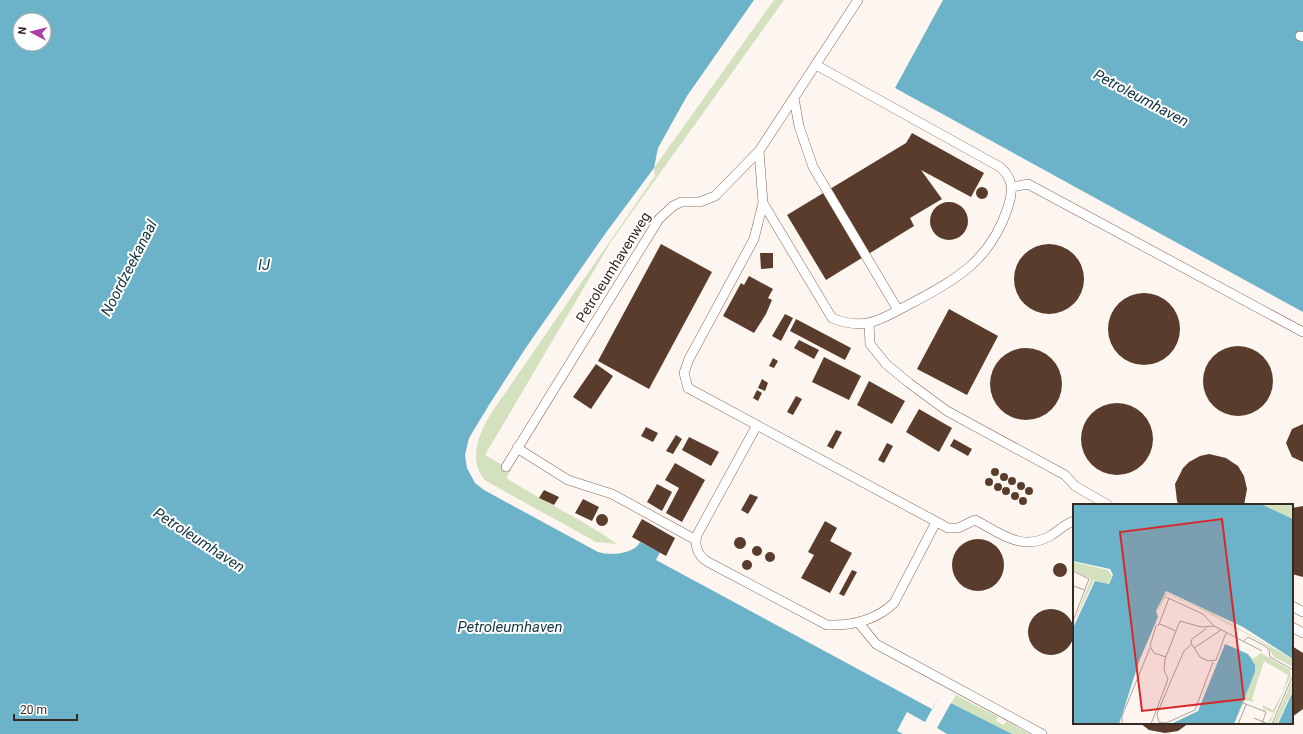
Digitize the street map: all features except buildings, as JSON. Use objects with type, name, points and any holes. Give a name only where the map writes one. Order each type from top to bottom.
[{"type":"lane","name":"Petroleumhavenweg","points":[[506,467],[659,219],[673,206],[681,202],[704,200],[715,196],[759,150],[858,0]]},
{"type":"lane","points":[[763,203],[832,318],[856,324],[869,323],[881,319],[949,283],[976,262],[997,234],[1004,219],[1012,187],[1006,172],[1000,167],[816,65]]},
{"type":"lane","points":[[794,98],[799,126],[813,167],[898,310]]},
{"type":"lane","points":[[759,150],[763,203],[754,239],[689,359],[684,373],[688,388],[948,528],[958,528],[975,520],[1018,542],[1030,543],[1051,536],[1063,526],[1073,521]]},
{"type":"lane","points":[[1012,187],[1028,184],[1303,332]]},
{"type":"lane","points":[[869,323],[870,344],[886,364],[909,383],[948,411],[1065,476],[1075,486],[1106,504]]},
{"type":"lane","points":[[757,425],[696,540],[699,555],[708,562],[827,624],[843,625],[858,622],[885,611],[894,603],[936,522]]},
{"type":"lane","points":[[517,448],[568,480],[612,494],[696,540]]},
{"type":"lane","points":[[1293,607],[1303,612]]},
{"type":"lane","points":[[858,622],[876,644],[1042,734]]},
{"type":"lane","points":[[1293,628],[1303,633]]},
{"type":"green space","points":[[774,0],[784,0],[612,240],[485,455],[511,470],[506,478],[590,526],[617,544],[596,542],[486,481],[480,473],[477,465],[476,456],[479,438],[492,412],[655,176],[654,168]]},
{"type":"green space","points":[[956,695],[998,717],[996,721],[1004,725],[1006,721],[1030,734],[1012,734],[951,703]]},
{"type":"water","name":"IJ","points":[[0,0],[754,0],[687,96],[658,148],[654,168],[605,234],[525,349],[489,405],[469,438],[465,455],[467,468],[475,483],[484,490],[598,552],[609,554],[622,553],[633,549],[640,542],[660,552],[656,560],[932,709],[939,697],[1012,734],[0,734]]},
{"type":"water","name":"Petroleumhaven","points":[[943,0],[1303,0],[1303,312],[895,88]]},
{"type":"pier","points":[[940,695],[952,701],[937,728],[947,734],[903,734],[897,731],[907,712],[925,722]]},
{"type":"water label","name":"Noordzeekanaal","points":[[129,268]]}]
